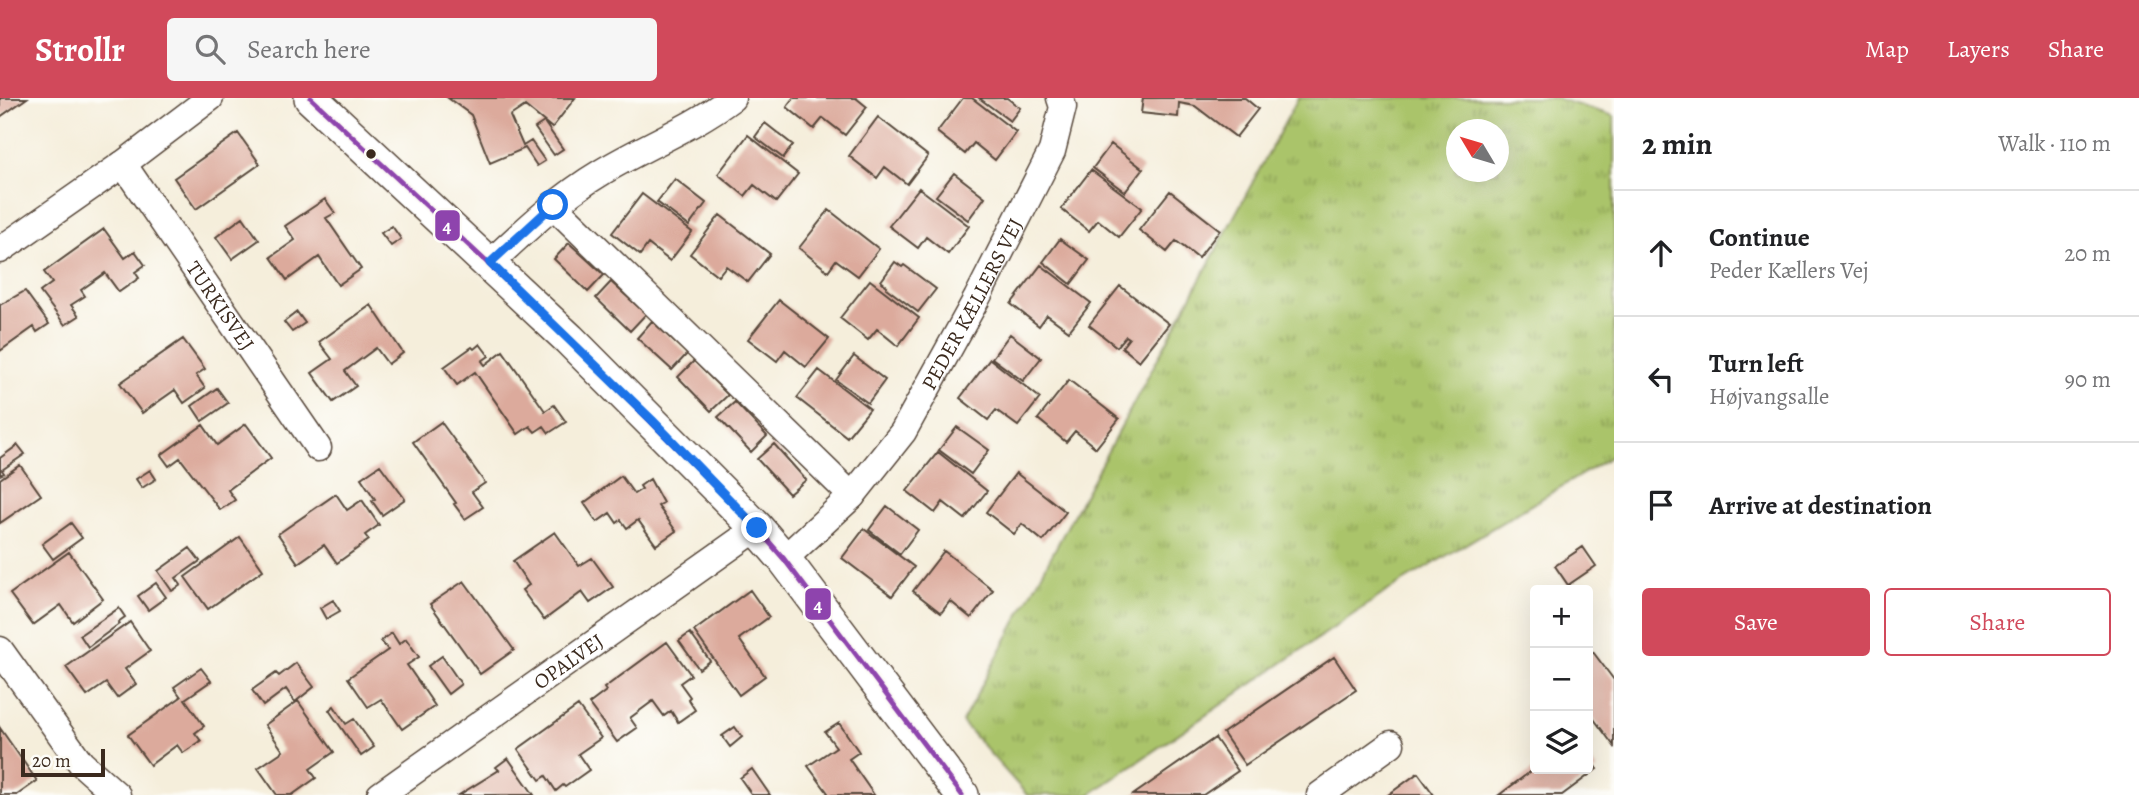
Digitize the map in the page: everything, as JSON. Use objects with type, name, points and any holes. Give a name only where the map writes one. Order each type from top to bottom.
[{"type":"street","points":[[0,250],[123,164],[210,98]]},
{"type":"street","points":[[311,98],[490,263],[652,420],[757,528],[784,559],[962,795]]},
{"type":"street","points":[[490,263],[553,205],[601,172],[706,117],[732,98]]},
{"type":"street","name":"PEDER KÆLLERS VEJ","points":[[784,559],[852,496],[903,432],[977,298],[1052,151],[1063,107],[1060,98]]},
{"type":"street","name":"TURKISVEJ","points":[[123,164],[318,448]]},
{"type":"street","points":[[553,205],[852,496]]},
{"type":"street","name":"OPALVEJ","points":[[380,795],[757,528]]},
{"type":"street","points":[[0,650],[81,763],[117,795]]},
{"type":"street","points":[[1320,795],[1391,744]]},
{"type":"green space","points":[[1298,98],[1555,98],[1614,116],[1614,455],[1386,592],[1089,795],[1027,795],[962,722]]},
{"type":"building","points":[[0,98],[27,98],[0,117]]},
{"type":"building","points":[[448,98],[575,98],[552,128],[525,106],[510,116],[523,146],[531,141],[545,161],[537,166],[525,148],[490,163],[471,115]]},
{"type":"building","points":[[794,98],[856,98],[867,107],[845,135],[823,118],[814,129],[787,107]]},
{"type":"building","points":[[963,98],[972,98],[1016,132],[995,160],[974,143],[965,154],[937,132]]},
{"type":"building","points":[[979,98],[1007,98],[1020,108],[1010,121]]},
{"type":"building","points":[[1143,98],[1245,98],[1258,109],[1236,137],[1195,106],[1179,103],[1178,117],[1141,113]]},
{"type":"building","points":[[878,117],[928,156],[907,184],[885,167],[877,178],[849,156]]},
{"type":"building","points":[[544,122],[563,149],[554,155],[535,128]]},
{"type":"building","points":[[765,123],[793,145],[783,158],[755,137]]},
{"type":"building","points":[[238,133],[260,164],[196,209],[174,178]]},
{"type":"building","points":[[748,135],[798,174],[776,202],[754,185],[745,196],[718,174]]},
{"type":"building","points":[[1111,144],[1143,169],[1125,192],[1093,168]]},
{"type":"building","points":[[1091,170],[1142,208],[1119,237],[1098,220],[1089,231],[1061,209]]},
{"type":"building","points":[[954,173],[985,197],[968,220],[936,196]]},
{"type":"building","points":[[675,179],[706,203],[689,226],[657,202]]},
{"type":"building","points":[[919,188],[969,226],[948,254],[926,237],[918,248],[889,226]]},
{"type":"building","points":[[1170,191],[1220,230],[1198,258],[1176,241],[1167,252],[1139,230]]},
{"type":"building","points":[[642,194],[692,232],[670,261],[648,244],[640,255],[612,233]]},
{"type":"building","points":[[325,199],[335,213],[326,218],[361,269],[338,285],[319,257],[287,280],[271,257],[295,240],[285,226]]},
{"type":"building","points":[[829,210],[879,249],[858,276],[836,260],[828,271],[799,248]]},
{"type":"building","points":[[720,215],[770,254],[748,282],[726,266],[718,276],[690,254]]},
{"type":"building","points":[[243,217],[259,240],[232,259],[216,237]]},
{"type":"building","points":[[392,226],[401,239],[391,246],[381,233]]},
{"type":"building","points":[[104,229],[125,258],[135,251],[145,265],[135,272],[139,278],[119,292],[105,273],[81,290],[85,296],[71,305],[79,316],[65,325],[40,292],[52,283],[44,272]]},
{"type":"building","points":[[1060,239],[1089,260],[1071,284],[1043,262]]},
{"type":"building","points":[[569,243],[604,275],[588,292],[554,259]]},
{"type":"building","points":[[895,262],[902,267],[904,265],[936,289],[918,312],[886,288],[881,281]]},
{"type":"building","points":[[1041,265],[1091,303],[1069,331],[1047,315],[1039,326],[1011,304]]},
{"type":"building","points":[[870,280],[919,318],[898,346],[877,329],[868,340],[840,318]]},
{"type":"building","points":[[611,282],[646,314],[630,331],[596,298]]},
{"type":"building","points":[[1120,286],[1169,324],[1139,361],[1122,347],[1129,338],[1126,336],[1117,347],[1089,325]]},
{"type":"building","points":[[25,291],[49,324],[37,332],[34,327],[0,351],[0,305]]},
{"type":"building","points":[[779,300],[829,339],[806,367],[785,350],[777,361],[748,339]]},
{"type":"building","points":[[371,305],[403,353],[388,364],[376,348],[345,371],[356,386],[333,402],[312,373],[332,359],[319,342]]},
{"type":"building","points":[[297,312],[305,323],[292,332],[284,322]]},
{"type":"building","points":[[652,321],[687,354],[672,370],[637,338]]},
{"type":"building","points":[[1010,334],[1041,358],[1023,381],[992,358]]},
{"type":"building","points":[[183,339],[205,369],[196,375],[205,388],[184,403],[175,390],[142,413],[120,383]]},
{"type":"building","points":[[480,344],[489,356],[482,361],[485,365],[503,351],[545,411],[554,405],[566,422],[549,433],[544,426],[535,432],[530,426],[518,434],[475,372],[457,385],[444,367]]},
{"type":"building","points":[[854,356],[885,380],[868,403],[836,380]]},
{"type":"building","points":[[990,359],[1040,398],[1018,426],[996,410],[988,420],[960,398]]},
{"type":"building","points":[[694,361],[728,395],[711,411],[678,377]]},
{"type":"building","points":[[819,370],[870,409],[847,437],[797,398]]},
{"type":"building","points":[[1069,380],[1119,419],[1096,448],[1075,431],[1066,442],[1038,419]]},
{"type":"building","points":[[217,388],[228,403],[202,421],[192,406]]},
{"type":"building","points":[[735,402],[767,436],[751,452],[718,417]]},
{"type":"building","points":[[441,422],[485,483],[472,492],[483,507],[465,519],[413,442]]},
{"type":"building","points":[[246,424],[271,458],[228,490],[235,500],[220,510],[180,458],[169,466],[161,455],[203,425],[217,445]]},
{"type":"building","points":[[957,427],[989,450],[971,474],[939,450]]},
{"type":"building","points":[[774,444],[806,480],[789,494],[757,459]]},
{"type":"building","points":[[18,445],[25,454],[2,470],[4,473],[0,475],[0,458]]},
{"type":"building","points":[[938,452],[987,491],[965,519],[943,502],[935,513],[907,491]]},
{"type":"building","points":[[20,465],[41,495],[0,523],[0,479]]},
{"type":"building","points":[[380,465],[405,499],[382,515],[361,478]]},
{"type":"building","points":[[150,470],[156,479],[142,488],[136,479]]},
{"type":"building","points":[[1016,473],[1066,512],[1043,541],[1022,524],[1014,534],[986,512]]},
{"type":"building","points":[[621,476],[634,494],[650,479],[663,503],[658,506],[676,531],[656,545],[638,520],[627,528],[621,520],[617,523],[610,513],[597,522],[584,503]]},
{"type":"building","points":[[336,494],[347,510],[362,500],[379,525],[365,535],[369,540],[337,563],[324,545],[298,563],[278,534]]},
{"type":"building","points":[[887,506],[918,530],[900,554],[869,530]]},
{"type":"building","points":[[71,523],[82,538],[53,559],[42,544]]},
{"type":"building","points":[[864,529],[914,567],[892,596],[842,558]]},
{"type":"building","points":[[555,532],[579,566],[592,558],[613,587],[590,603],[582,592],[544,620],[522,590],[529,585],[513,561]]},
{"type":"building","points":[[240,537],[263,570],[208,609],[185,577]]},
{"type":"building","points":[[1583,547],[1596,566],[1568,585],[1555,566]]},
{"type":"building","points":[[190,548],[200,561],[176,578],[181,585],[172,591],[158,571]]},
{"type":"building","points":[[944,551],[993,590],[971,618],[950,601],[941,613],[913,591]]},
{"type":"building","points":[[69,552],[103,599],[73,622],[61,605],[33,625],[10,594]]},
{"type":"building","points":[[464,581],[514,650],[480,674],[430,604]]},
{"type":"building","points":[[156,583],[166,597],[148,610],[138,596]]},
{"type":"building","points":[[750,590],[769,617],[739,639],[765,676],[739,695],[694,631]]},
{"type":"building","points":[[333,600],[340,611],[326,619],[320,608]]},
{"type":"building","points":[[119,608],[125,617],[88,647],[80,635]]},
{"type":"building","points":[[130,622],[150,651],[125,669],[136,684],[117,698],[106,683],[87,696],[66,667]]},
{"type":"building","points":[[392,633],[399,644],[406,639],[419,657],[407,665],[435,706],[402,729],[381,699],[368,707],[348,678],[388,650],[381,641]]},
{"type":"building","points":[[690,633],[710,661],[699,669],[679,641]]},
{"type":"building","points":[[667,642],[691,675],[680,683],[695,710],[678,722],[671,711],[664,716],[653,701],[630,718],[637,728],[617,742],[589,704],[606,691],[604,688]]},
{"type":"building","points":[[1593,652],[1614,680],[1614,746],[1593,718]]},
{"type":"building","points":[[442,656],[461,684],[448,694],[428,666]]},
{"type":"building","points":[[1334,657],[1356,690],[1245,765],[1223,733]]},
{"type":"building","points":[[296,663],[314,687],[295,702],[286,689],[263,706],[252,690],[276,673],[279,676]]},
{"type":"building","points":[[201,668],[211,681],[185,699],[204,726],[195,733],[201,741],[183,753],[177,745],[150,765],[128,735],[181,697],[174,687]]},
{"type":"building","points":[[298,701],[334,752],[310,769],[316,778],[292,795],[277,795],[258,768],[283,751],[265,725]]},
{"type":"building","points":[[334,706],[346,724],[354,719],[374,747],[361,756],[329,710]]},
{"type":"building","points":[[578,706],[601,738],[578,754],[589,770],[556,791],[546,776],[540,780],[518,749]]},
{"type":"building","points":[[839,723],[859,752],[849,759],[874,795],[825,795],[828,793],[808,766],[836,747],[825,732]]},
{"type":"building","points":[[735,727],[742,737],[730,747],[722,736]]},
{"type":"building","points":[[0,728],[37,781],[17,795],[0,795]]},
{"type":"building","points":[[1215,738],[1238,771],[1203,795],[1133,795]]},
{"type":"building","points":[[508,758],[534,795],[459,795],[499,770],[496,767]]},
{"type":"building","points":[[752,769],[770,795],[752,795],[740,778]]},
{"type":"building","points":[[1530,772],[1590,774],[1562,795],[1499,795]]},
{"type":"building","points":[[1418,773],[1434,795],[1388,795]]},
{"type":"transit line","name":"4","points":[[311,98],[569,339],[757,528],[784,559],[962,795]]},
{"type":"route","points":[[553,205],[490,263],[652,420],[757,528]]}]
